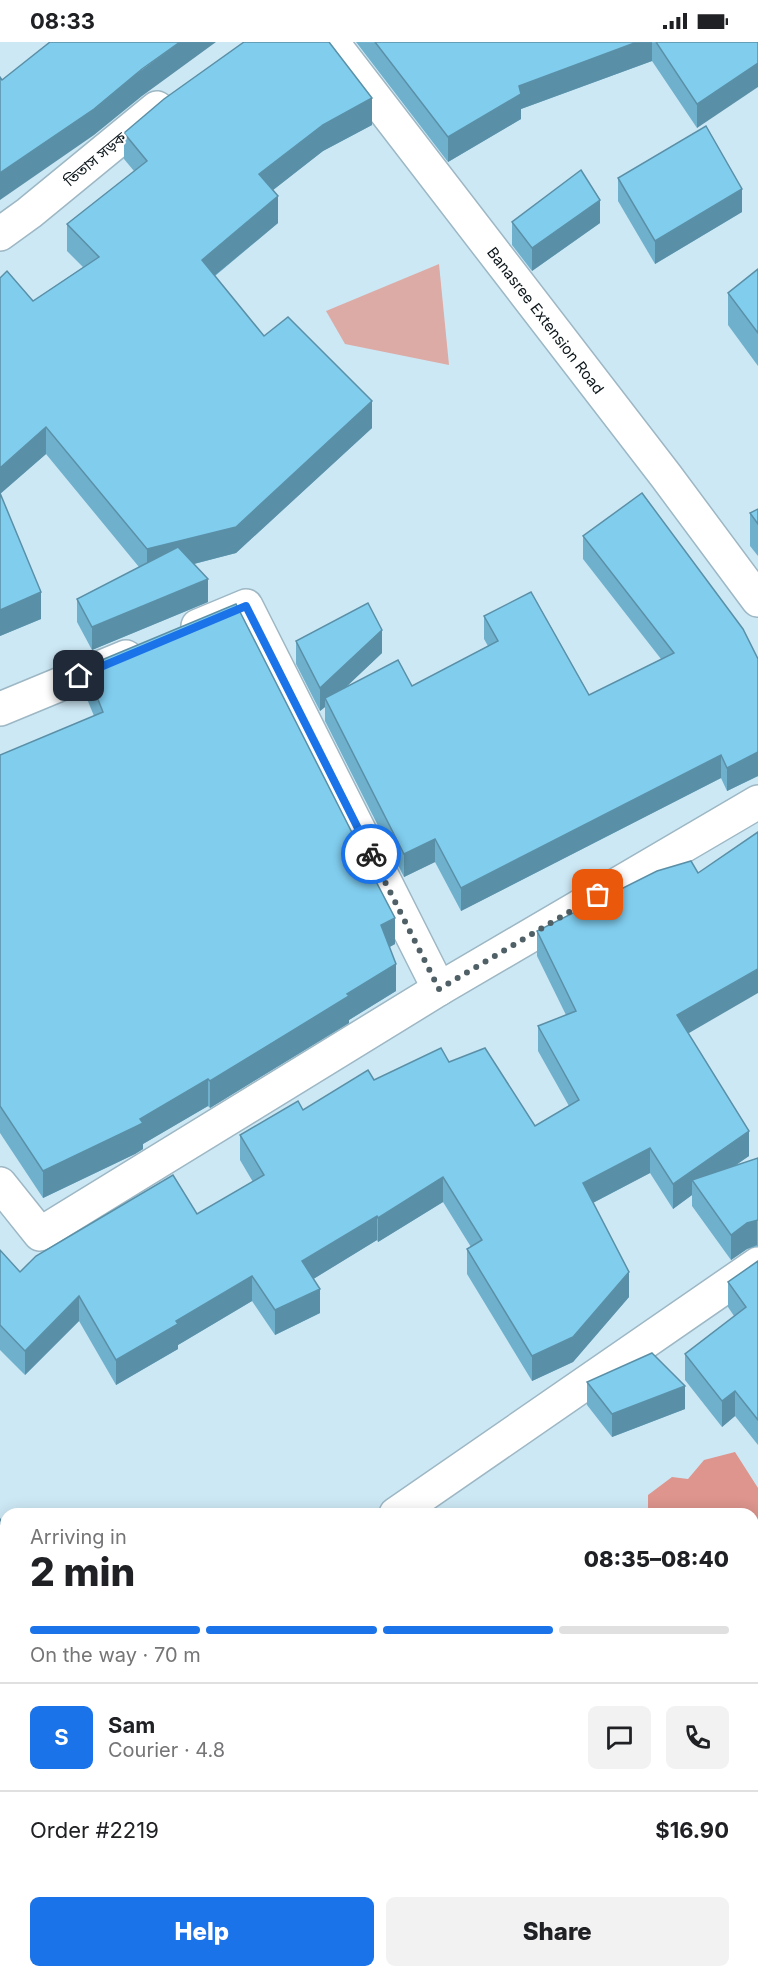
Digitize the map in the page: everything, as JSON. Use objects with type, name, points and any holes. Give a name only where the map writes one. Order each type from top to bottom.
[{"type":"street","name":"Banasree Extension Road","points":[[332,42],[758,600]]},
{"type":"street","name":"তিতাস সড়ক","points":[[0,234],[182,90]]},
{"type":"street","points":[[0,709],[246,606],[439,989]]},
{"type":"street","points":[[0,1184],[40,1234],[439,989],[758,802]]},
{"type":"street","points":[[405,1508],[758,1264]]},
{"type":"shaded area","points":[[439,264],[449,365],[345,344],[326,311]]},
{"type":"shaded area","points":[[735,1452],[758,1488],[758,1508],[648,1508],[648,1495],[672,1477],[688,1479],[704,1460]]},
{"type":"building","points":[[50,42],[180,42],[142,69],[94,109],[0,173],[0,77],[2,80]]},
{"type":"building","points":[[244,42],[329,42],[372,98],[323,125],[259,174],[278,196],[202,260],[264,336],[288,317],[372,401],[236,527],[147,549],[46,427],[0,468],[0,278],[7,271],[33,301],[99,257],[67,224],[147,161],[124,133],[164,99]]},
{"type":"building","points":[[375,42],[637,42],[519,86],[521,94],[448,137]]},
{"type":"building","points":[[656,42],[758,42],[758,63],[697,104]]},
{"type":"building","points":[[706,126],[742,189],[655,241],[618,178]]},
{"type":"building","points":[[581,170],[600,200],[532,248],[512,222]]},
{"type":"building","points":[[758,269],[758,333],[728,293]]},
{"type":"building","points":[[0,493],[41,592],[0,610]]},
{"type":"building","points":[[642,493],[743,629],[758,659],[758,752],[727,768],[721,755],[461,888],[435,839],[404,854],[325,698],[398,660],[412,686],[498,641],[484,616],[531,592],[589,695],[674,653],[583,536]]},
{"type":"building","points":[[758,509],[758,524],[750,513]]},
{"type":"building","points":[[178,547],[208,579],[92,627],[77,599]]},
{"type":"building","points":[[368,603],[382,630],[320,688],[296,641]]},
{"type":"building","points":[[236,604],[395,918],[381,925],[396,964],[347,994],[349,996],[210,1081],[208,1079],[140,1119],[143,1123],[43,1171],[0,1106],[0,755],[103,712],[85,667]]},
{"type":"building","points":[[758,832],[758,969],[677,1015],[749,1131],[673,1184],[650,1148],[583,1183],[629,1272],[573,1337],[532,1356],[467,1249],[482,1240],[443,1177],[378,1218],[377,1216],[302,1261],[320,1289],[275,1310],[252,1276],[176,1321],[178,1324],[116,1360],[79,1296],[25,1351],[0,1325],[0,1250],[20,1272],[36,1256],[173,1175],[197,1214],[264,1175],[240,1135],[298,1101],[303,1110],[368,1070],[374,1080],[441,1048],[449,1062],[485,1048],[535,1126],[579,1100],[538,1026],[576,1011],[537,931],[657,871],[691,861],[698,873]]},
{"type":"building","points":[[758,1158],[758,1220],[747,1223],[731,1235],[692,1180]]},
{"type":"building","points":[[758,1261],[758,1420],[735,1391],[722,1401],[685,1354],[746,1307],[728,1282]]},
{"type":"building","points":[[652,1353],[685,1386],[612,1414],[587,1382]]},
{"type":"way so far","points":[[371,854],[439,989],[598,895]]},
{"type":"route","points":[[79,676],[246,606],[371,854]]}]
